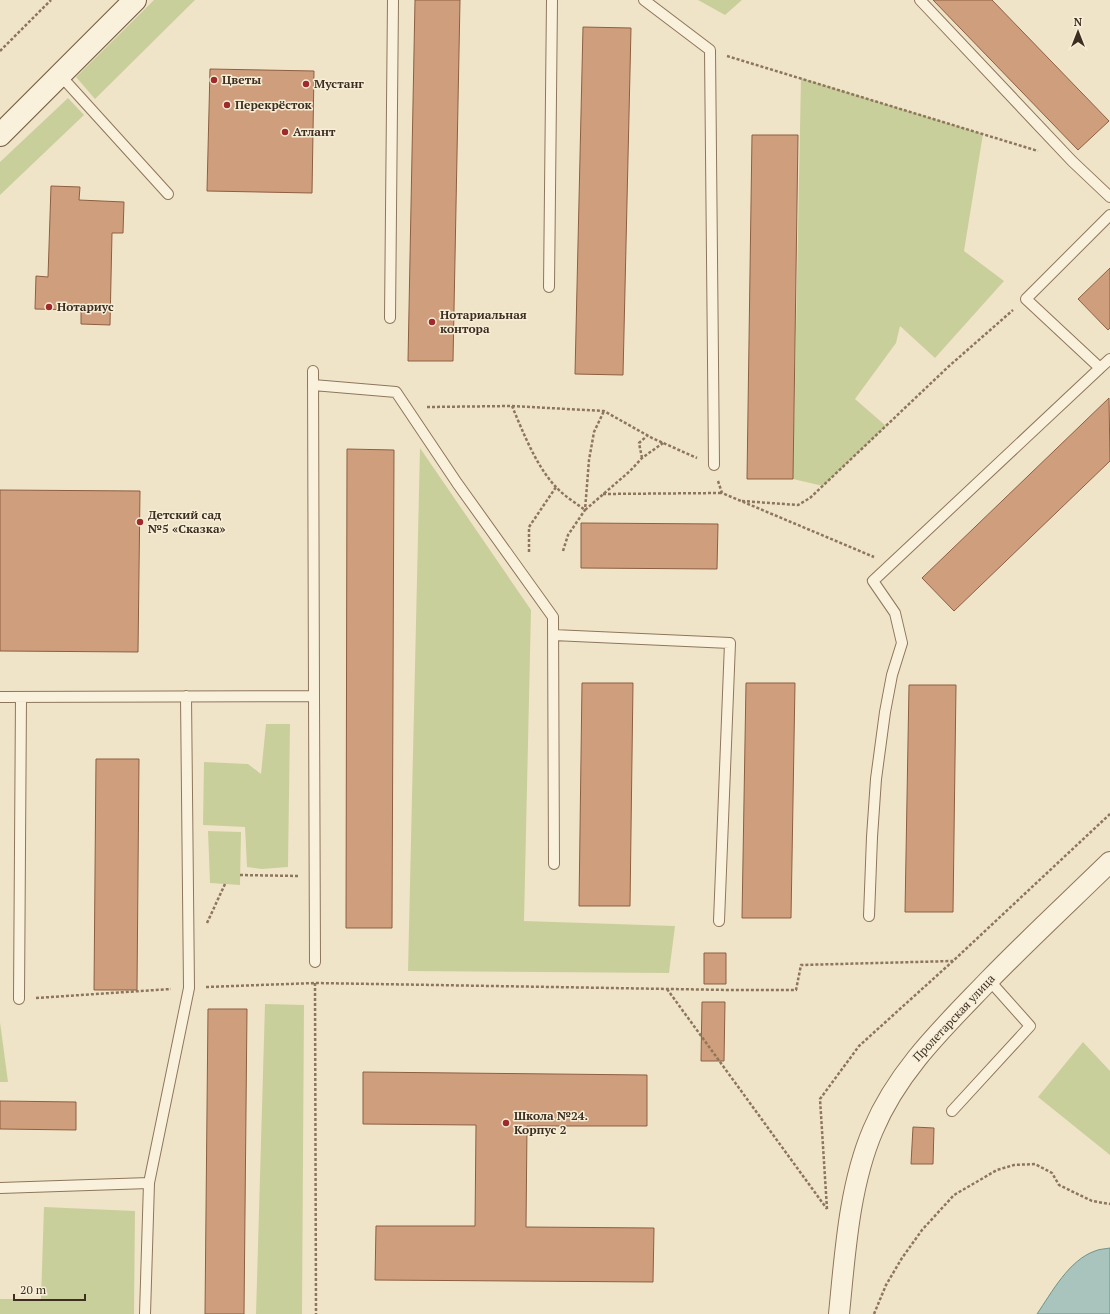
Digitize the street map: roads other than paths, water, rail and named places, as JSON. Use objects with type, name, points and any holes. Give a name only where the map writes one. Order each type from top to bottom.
[{"type":"main road","points":[[0,135],[135,0]]},
{"type":"street","name":"Пролетарская улица","points":[[839,1314],[853,1199],[872,1131],[883,1108],[904,1075],[929,1043],[990,980],[1110,862]]},
{"type":"lane","points":[[390,318],[393,0]]},
{"type":"lane","points":[[550,287],[552,0]]},
{"type":"lane","points":[[644,0],[710,50],[714,465]]},
{"type":"lane","points":[[920,0],[1072,161],[1110,197]]},
{"type":"lane","points":[[60,75],[168,194]]},
{"type":"lane","points":[[1100,368],[1026,299],[1110,215]]},
{"type":"lane","points":[[869,916],[876,779],[884,712],[892,675],[902,643],[895,613],[873,581],[1110,359]]},
{"type":"lane","points":[[313,371],[315,962]]},
{"type":"lane","points":[[313,385],[396,392],[457,483],[553,617],[554,864]]},
{"type":"lane","points":[[553,635],[730,643],[720,921]]},
{"type":"lane","points":[[19,1000],[21,696]]},
{"type":"lane","points":[[145,1314],[149,1183],[189,988],[186,696]]},
{"type":"lane","points":[[0,697],[314,696]]},
{"type":"lane","points":[[952,1111],[1030,1026],[990,980]]},
{"type":"lane","points":[[0,1188],[149,1183]]},
{"type":"water","points":[[1110,1248],[1110,1314],[1037,1314],[1069,1269],[1086,1255],[1097,1250]]},
{"type":"place","name":"Цветы","points":[[214,80]]},
{"type":"place","name":"Мустанг","points":[[306,84]]},
{"type":"place","name":"Перекрёсток","points":[[227,105]]},
{"type":"place","name":"Атлант","points":[[285,132]]},
{"type":"place","name":"Нотариус","points":[[49,307]]},
{"type":"place","name":"Нотариальная контора","points":[[432,322]]},
{"type":"place","name":"Детский сад №5 «Сказка»","points":[[140,522]]},
{"type":"place","name":"Школа №24. Корпус 2","points":[[506,1123]]}]
